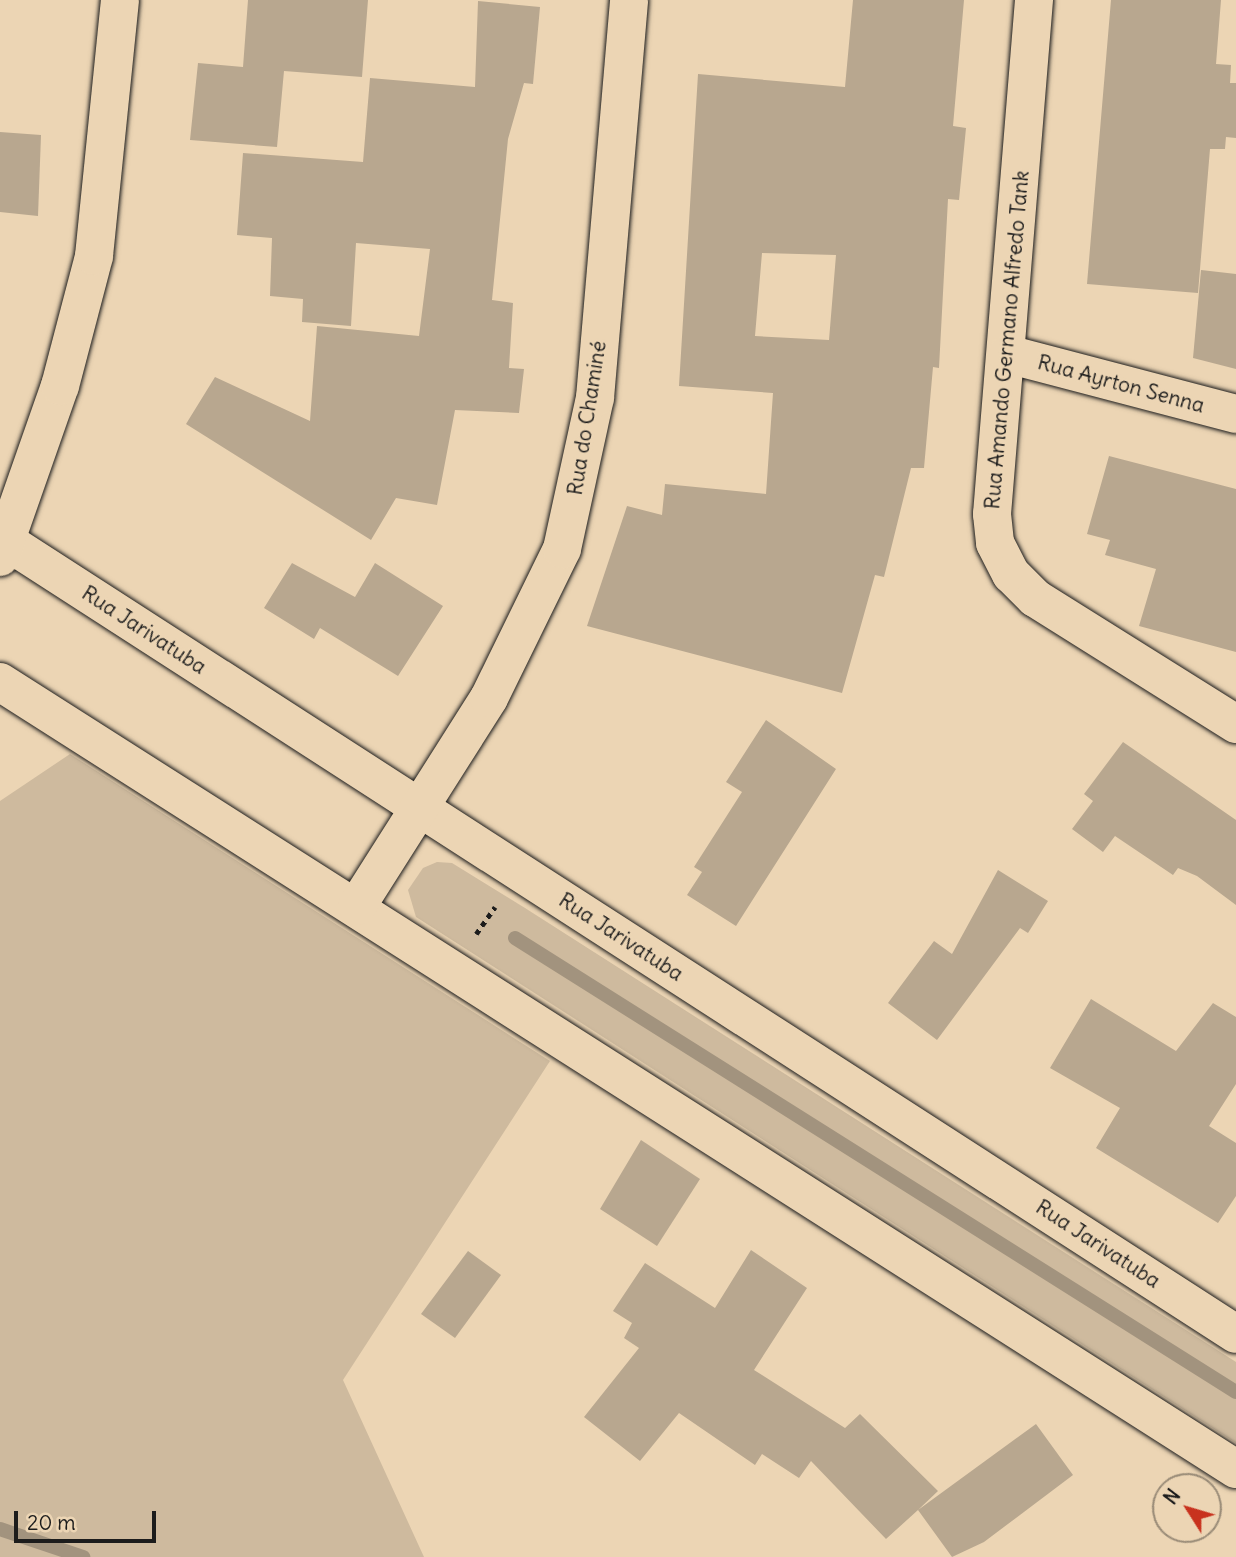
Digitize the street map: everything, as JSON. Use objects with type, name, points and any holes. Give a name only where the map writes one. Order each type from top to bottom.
[{"type":"street","points":[[3,549],[60,386],[94,256],[120,0]]},
{"type":"street","name":"Rua do Chaminé","points":[[357,906],[422,809],[527,628],[562,549],[583,474],[629,0]]},
{"type":"street","name":"Rua Amando Germano Alfredo Tank","points":[[1034,0],[992,514],[995,542],[1012,574],[1035,598],[1236,724]]},
{"type":"street","name":"Rua Ayrton Senna","points":[[1007,354],[1236,414]]},
{"type":"street","name":"Rua Jarivatuba","points":[[3,549],[422,809],[1236,1334]]},
{"type":"street","points":[[2,684],[357,906],[1236,1469]]},
{"type":"path","points":[[453,968],[519,871]]},
{"type":"shaded area","points":[[70,754],[550,1061],[343,1380],[424,1557],[0,1557],[0,801]]},
{"type":"shaded area","points":[[437,862],[452,863],[525,908],[1236,1362],[1236,1443],[416,917],[408,890],[423,868]]},
{"type":"building","points":[[248,0],[368,0],[362,77],[284,71],[277,147],[190,140],[198,63],[243,67]]},
{"type":"building","points":[[853,0],[964,0],[953,126],[966,128],[959,200],[948,199],[939,368],[933,367],[924,468],[911,468],[884,577],[875,575],[842,693],[587,626],[627,506],[662,515],[665,484],[766,494],[773,393],[679,386],[698,74],[845,87]],"holes":[[[762,253],[836,255],[829,340],[755,336]]]},
{"type":"building","points":[[1111,0],[1221,0],[1216,64],[1231,65],[1230,83],[1236,83],[1236,138],[1226,137],[1225,149],[1210,149],[1198,293],[1087,284]]},
{"type":"building","points":[[478,1],[540,7],[533,84],[524,83],[508,139],[492,300],[513,303],[509,368],[524,369],[519,413],[455,410],[437,505],[396,498],[371,540],[186,424],[215,377],[310,421],[317,326],[419,336],[430,249],[356,243],[351,326],[302,322],[303,299],[270,296],[272,238],[237,235],[243,153],[363,162],[370,78],[475,87]]},
{"type":"building","points":[[0,132],[41,135],[38,216],[0,212]]},
{"type":"building","points":[[1201,270],[1236,274],[1236,369],[1193,358]]},
{"type":"building","points":[[1109,456],[1236,489],[1236,652],[1139,626],[1156,569],[1105,555],[1110,540],[1087,534]]},
{"type":"building","points":[[292,563],[355,597],[375,563],[443,606],[398,676],[320,628],[314,639],[264,608]]},
{"type":"building","points":[[766,720],[836,769],[736,926],[687,895],[702,872],[694,867],[742,792],[726,782]]},
{"type":"building","points":[[1123,742],[1236,820],[1236,905],[1197,876],[1178,868],[1173,875],[1115,836],[1103,852],[1072,829],[1093,801],[1084,794]]},
{"type":"building","points":[[998,870],[1048,901],[1028,933],[1020,928],[937,1040],[888,1003],[934,941],[952,954]]},
{"type":"building","points":[[1091,999],[1176,1051],[1213,1003],[1236,1017],[1236,1084],[1209,1126],[1236,1143],[1236,1196],[1218,1223],[1096,1148],[1120,1108],[1050,1068]]},
{"type":"building","points":[[641,1140],[700,1179],[657,1246],[600,1209]]},
{"type":"building","points":[[751,1250],[807,1288],[754,1370],[845,1428],[860,1414],[938,1491],[886,1539],[811,1461],[799,1478],[762,1454],[755,1465],[679,1413],[640,1461],[584,1417],[639,1348],[624,1338],[632,1323],[613,1311],[645,1263],[715,1308]]},
{"type":"building","points":[[468,1251],[501,1275],[455,1338],[421,1314]]},
{"type":"building","points":[[1036,1424],[1073,1475],[984,1542],[952,1557],[918,1510]]},
{"type":"waterway","points":[[515,938],[1236,1392]]},
{"type":"waterway","points":[[0,1529],[83,1557]]}]
